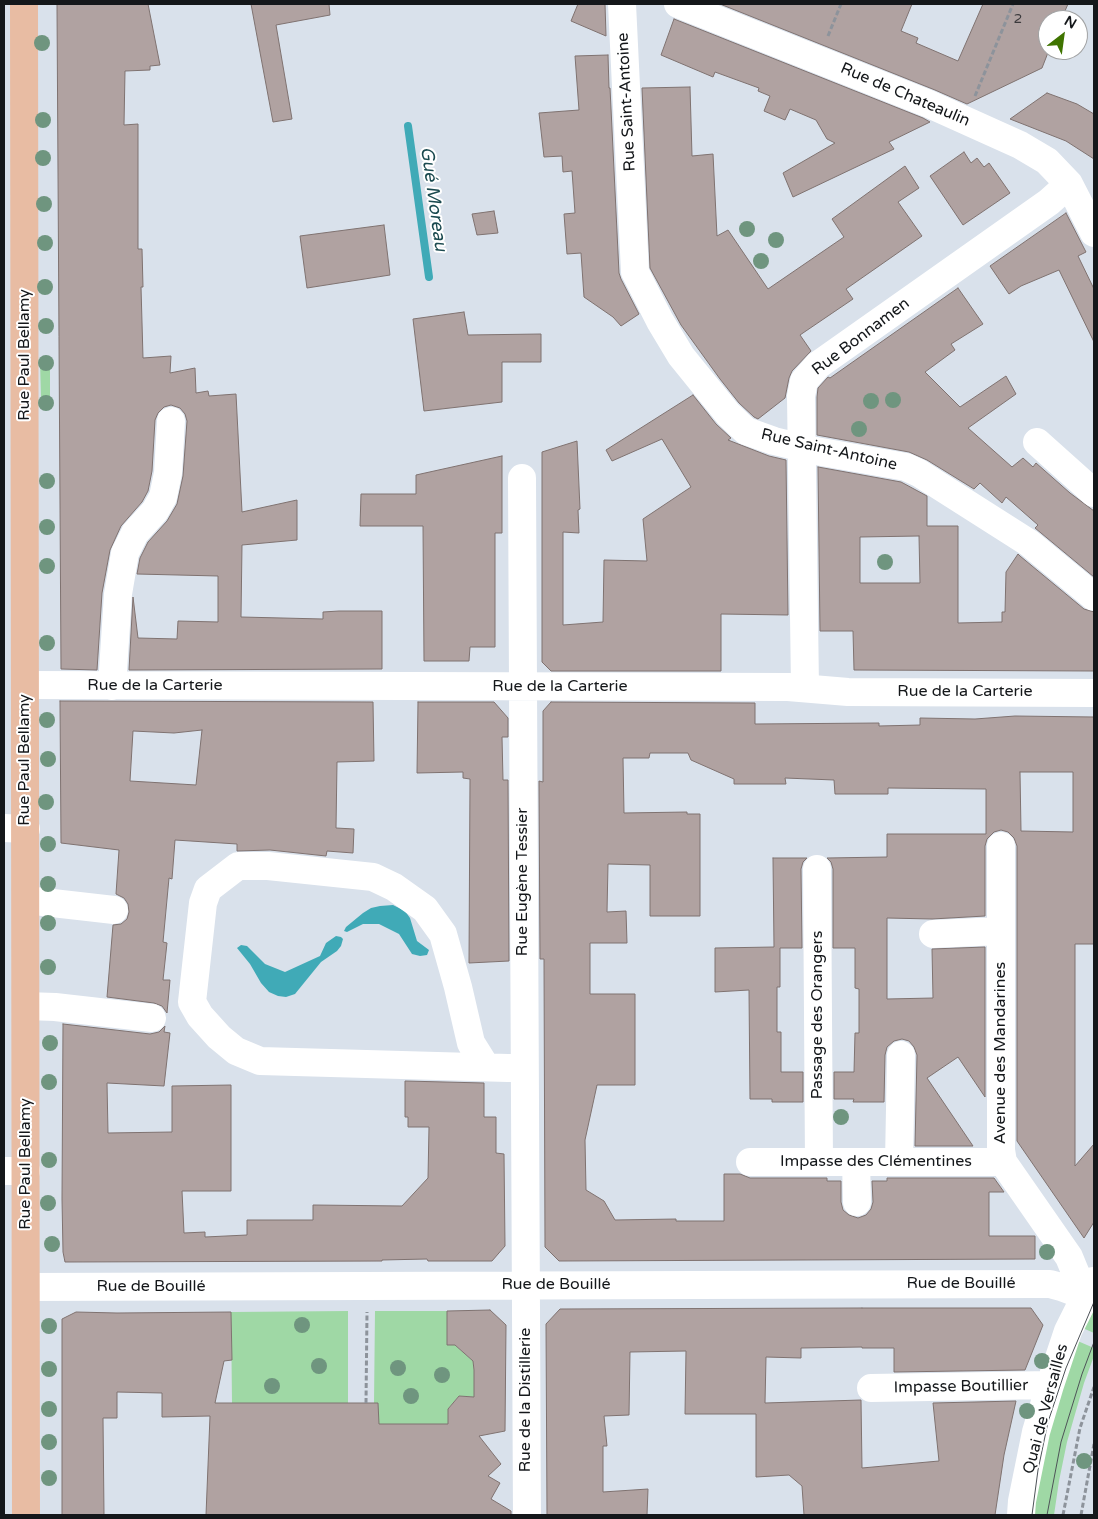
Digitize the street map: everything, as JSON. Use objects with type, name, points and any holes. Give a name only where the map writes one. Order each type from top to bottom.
[{"type":"main road","name":"Rue Paul Bellamy","points":[[24,4],[25,685],[15,828],[26,900],[26,1006],[15,1171],[26,1287],[26,1515]]},
{"type":"street","name":"Rue Saint-Antoine","points":[[622,4],[635,272],[660,321],[682,356],[728,414],[746,431],[774,441],[906,468],[919,474],[1029,543],[1094,597]]},
{"type":"street","name":"Rue de Chateaulin","points":[[678,4],[929,104],[1020,144],[1048,161],[1069,184],[1094,233]]},
{"type":"street","name":"Rue Bonnamen","points":[[805,688],[801,393],[804,381],[814,369],[1049,202],[1069,184]]},
{"type":"street","points":[[112,686],[118,594],[125,553],[135,533],[155,511],[163,497],[168,473],[171,422]]},
{"type":"street","points":[[1037,442],[1094,493]]},
{"type":"street","name":"Rue Eugène Tessier","points":[[522,478],[526,1286]]},
{"type":"street","name":"Rue de la Carterie","points":[[25,685],[788,687],[848,692],[1094,693]]},
{"type":"street","name":"Avenue des Mandarines","points":[[1001,846],[1002,1162],[1089,1287]]},
{"type":"street","points":[[486,1068],[471,1043],[443,934],[425,909],[394,887],[373,877],[268,866],[238,866],[208,890],[202,903],[192,1002],[200,1016],[219,1037],[236,1051],[260,1062],[486,1068],[524,1068]]},
{"type":"street","name":"Passage des Orangers","points":[[817,869],[819,1162]]},
{"type":"street","points":[[26,900],[114,910]]},
{"type":"street","points":[[933,934],[1000,931]]},
{"type":"street","points":[[26,1006],[55,1007],[119,1021],[152,1018]]},
{"type":"street","points":[[899,1162],[901,1055]]},
{"type":"street","name":"Impasse des Clémentines","points":[[750,1162],[1002,1162]]},
{"type":"street","points":[[856,1162],[857,1202]]},
{"type":"street","name":"Rue de Bouillé","points":[[26,1287],[1033,1284],[1089,1287]]},
{"type":"street","name":"Rue de la Distillerie","points":[[526,1286],[527,1515]]},
{"type":"street","name":"Quai de Versailles","points":[[1021,1515],[1022,1501],[1036,1432],[1050,1385],[1068,1331],[1089,1287]]},
{"type":"street","name":"Impasse Boutillier","points":[[871,1388],[1050,1385]]},
{"type":"path","points":[[819,60],[841,4]]},
{"type":"path","points":[[965,120],[1013,4]]},
{"type":"path","points":[[366,1403],[367,1311]]},
{"type":"path","points":[[1064,1515],[1080,1428],[1094,1386]]},
{"type":"path","points":[[1081,1515],[1094,1444]]},
{"type":"green space","points":[[40,360],[50,360],[50,398],[41,399]]},
{"type":"green space","points":[[1094,1293],[1094,1333],[1078,1326]]},
{"type":"green space","points":[[348,1311],[348,1403],[232,1403],[231,1312]]},
{"type":"green space","points":[[375,1311],[447,1311],[447,1344],[455,1345],[473,1361],[474,1370],[474,1397],[459,1396],[448,1409],[448,1432],[438,1424],[374,1424],[378,1410],[378,1403],[374,1403]]},
{"type":"green space","points":[[1073,1339],[1094,1348],[1094,1356],[1067,1442],[1054,1515],[1027,1515]]},
{"type":"water","points":[[393,905],[405,911],[410,918],[417,941],[429,950],[427,955],[412,954],[399,934],[379,924],[363,924],[347,932],[344,931],[346,927],[371,908]]},
{"type":"water","points":[[336,936],[343,939],[337,951],[321,962],[295,994],[286,997],[269,992],[237,948],[241,945],[247,946],[265,964],[285,972],[320,956],[326,943]]},
{"type":"building","points":[[57,4],[148,4],[160,65],[150,66],[150,70],[125,71],[124,125],[138,124],[138,249],[142,249],[143,358],[171,356],[170,373],[195,368],[196,393],[208,391],[209,396],[236,394],[242,512],[297,500],[297,540],[242,545],[241,617],[323,619],[323,612],[382,611],[382,669],[129,670],[133,597],[138,638],[177,639],[178,621],[218,622],[218,576],[137,574],[140,558],[148,542],[167,521],[177,504],[183,476],[187,421],[185,414],[180,408],[171,405],[164,407],[158,413],[155,420],[152,471],[148,491],[142,502],[121,526],[110,550],[102,593],[97,670],[61,669]]},
{"type":"building","points":[[251,4],[329,4],[330,15],[276,25],[292,119],[273,122]]},
{"type":"building","points":[[578,4],[605,4],[606,36],[571,21]]},
{"type":"building","points":[[720,4],[912,4],[901,31],[918,38],[916,43],[958,61],[983,4],[1068,4],[1065,10],[1038,10],[1038,60],[1045,60],[1042,68],[967,104]]},
{"type":"building","points":[[674,19],[930,122],[889,142],[894,149],[793,197],[783,173],[835,143],[827,139],[816,120],[790,109],[785,120],[764,111],[770,96],[758,91],[759,88],[715,72],[713,77],[661,55]]},
{"type":"building","points":[[608,55],[619,273],[639,314],[621,326],[613,317],[584,297],[581,253],[567,254],[564,214],[575,213],[572,171],[563,172],[562,156],[544,157],[539,113],[579,110],[575,56]]},
{"type":"building","points":[[690,87],[692,156],[713,154],[717,236],[728,230],[768,289],[844,237],[832,219],[905,166],[919,188],[898,202],[922,236],[846,289],[853,299],[800,335],[811,351],[792,371],[785,398],[758,419],[739,403],[681,325],[650,268],[642,88]]},
{"type":"building","points":[[1047,93],[1077,104],[1094,114],[1094,159],[1066,141],[1010,119]]},
{"type":"building","points":[[964,152],[971,163],[977,158],[984,167],[989,163],[1010,193],[963,225],[930,176]]},
{"type":"building","points":[[494,211],[498,233],[477,235],[472,214]]},
{"type":"building","points":[[1066,213],[1086,252],[1078,256],[1094,289],[1094,342],[1059,270],[1021,286],[1009,294],[990,266]]},
{"type":"building","points":[[384,225],[390,275],[307,288],[300,236]]},
{"type":"building","points":[[958,288],[983,324],[951,344],[955,350],[925,372],[960,407],[1006,376],[1016,394],[968,428],[1012,467],[1023,458],[1033,467],[1036,463],[1094,511],[1094,577],[1035,528],[1038,525],[1006,497],[1002,503],[980,483],[974,489],[927,460],[909,452],[817,435],[818,388],[828,377],[830,378]]},
{"type":"building","points":[[464,312],[468,335],[541,334],[541,362],[502,362],[502,402],[424,411],[413,319]]},
{"type":"building","points":[[693,395],[716,424],[731,438],[728,440],[769,456],[786,460],[788,615],[721,614],[721,671],[551,671],[542,662],[542,452],[577,441],[580,509],[578,510],[579,533],[563,532],[563,625],[603,622],[604,560],[647,561],[643,519],[691,487],[662,439],[612,461],[606,450]]},
{"type":"building","points":[[502,456],[502,533],[495,533],[495,647],[470,647],[469,661],[424,661],[423,526],[360,526],[361,494],[416,494],[416,475]]},
{"type":"building","points":[[818,467],[901,482],[927,496],[927,526],[958,526],[958,623],[1002,622],[1002,612],[1005,612],[1006,572],[1018,554],[1084,609],[1094,612],[1094,671],[854,670],[853,631],[820,631]],"holes":[[[919,536],[920,583],[860,583],[860,537]]]},
{"type":"building","points":[[60,701],[373,702],[374,761],[337,762],[336,828],[354,829],[353,853],[327,851],[326,856],[270,850],[237,851],[237,844],[175,840],[172,879],[169,878],[163,942],[167,943],[163,980],[170,980],[167,1013],[162,1006],[154,1003],[107,997],[113,925],[121,924],[127,919],[129,912],[128,904],[124,898],[116,894],[119,850],[61,843]],"holes":[[[202,730],[196,785],[130,781],[133,731],[174,733]]]},
{"type":"building","points":[[418,702],[494,702],[508,718],[508,737],[502,737],[503,780],[508,780],[509,961],[469,963],[470,779],[463,778],[463,772],[417,773]]},
{"type":"building","points":[[551,702],[755,703],[755,724],[879,723],[879,726],[920,725],[920,718],[1094,717],[1094,944],[1075,944],[1075,1166],[1094,1144],[1094,1222],[1084,1238],[1017,1141],[1017,846],[1014,838],[1008,832],[1001,830],[994,832],[987,839],[985,846],[985,916],[932,919],[887,918],[887,999],[933,998],[932,949],[985,947],[985,1097],[958,1057],[927,1078],[973,1146],[915,1146],[917,1055],[909,1041],[902,1039],[894,1041],[887,1047],[885,1055],[884,1102],[853,1102],[854,1099],[834,1099],[834,1072],[854,1072],[855,1033],[859,1033],[859,989],[855,988],[855,948],[833,948],[833,869],[831,862],[827,858],[887,857],[887,834],[986,834],[986,789],[888,788],[888,794],[835,794],[834,780],[785,778],[786,784],[734,784],[734,779],[691,760],[688,753],[650,753],[649,758],[623,758],[624,813],[687,812],[687,814],[700,814],[700,916],[650,916],[650,865],[608,864],[607,912],[626,911],[627,943],[590,943],[590,994],[635,994],[635,1085],[597,1085],[585,1140],[586,1190],[604,1201],[615,1220],[676,1219],[676,1221],[724,1221],[724,1174],[740,1174],[750,1178],[827,1178],[827,1181],[841,1181],[843,1210],[849,1215],[858,1218],[866,1215],[871,1209],[873,1202],[872,1181],[887,1181],[887,1178],[994,1178],[1004,1192],[989,1192],[989,1236],[1035,1236],[1035,1259],[559,1261],[545,1247],[544,959],[540,959],[539,781],[543,782],[543,711]],"holes":[[[1020,772],[1073,772],[1073,832],[1021,831]]]},
{"type":"building","points":[[773,858],[807,858],[803,862],[801,869],[802,948],[780,948],[780,987],[777,987],[777,1032],[781,1032],[781,1072],[803,1072],[803,1102],[772,1102],[772,1099],[750,1099],[749,990],[715,992],[715,948],[774,947]]},
{"type":"building","points":[[63,1024],[150,1034],[159,1032],[165,1026],[164,1032],[170,1033],[164,1086],[107,1083],[108,1133],[172,1132],[172,1086],[231,1085],[231,1191],[182,1191],[184,1233],[205,1232],[205,1237],[247,1235],[247,1220],[313,1220],[313,1205],[402,1206],[428,1178],[429,1127],[408,1127],[408,1117],[405,1117],[405,1081],[484,1083],[484,1117],[496,1117],[496,1153],[504,1154],[505,1246],[492,1261],[428,1261],[427,1259],[382,1261],[65,1262],[63,1252],[62,1199]]},
{"type":"building","points":[[1031,1308],[1043,1325],[1025,1370],[894,1372],[894,1348],[801,1348],[801,1358],[766,1357],[765,1403],[861,1400],[862,1468],[939,1461],[933,1403],[1016,1401],[1004,1455],[995,1515],[804,1515],[802,1486],[789,1475],[756,1477],[756,1414],[685,1414],[686,1351],[630,1352],[629,1415],[604,1416],[607,1446],[603,1446],[603,1492],[648,1489],[647,1515],[547,1515],[546,1324],[560,1309]]},
{"type":"building","points":[[490,1310],[506,1325],[505,1431],[479,1436],[501,1464],[488,1476],[500,1483],[491,1499],[511,1511],[511,1515],[206,1515],[210,1416],[162,1417],[162,1393],[117,1392],[117,1418],[103,1418],[104,1515],[62,1515],[62,1319],[76,1312],[231,1312],[232,1360],[224,1361],[215,1403],[378,1403],[379,1424],[448,1424],[448,1409],[459,1396],[474,1397],[474,1370],[473,1361],[455,1345],[447,1345],[447,1311]]},
{"type":"waterway","name":"Gué Moreau","points":[[408,126],[429,277]]},
{"type":"tram line","points":[[1032,1515],[1038,1470],[1048,1422],[1066,1368],[1094,1302]]},
{"type":"tram line","points":[[1047,1515],[1061,1442],[1094,1342]]}]
